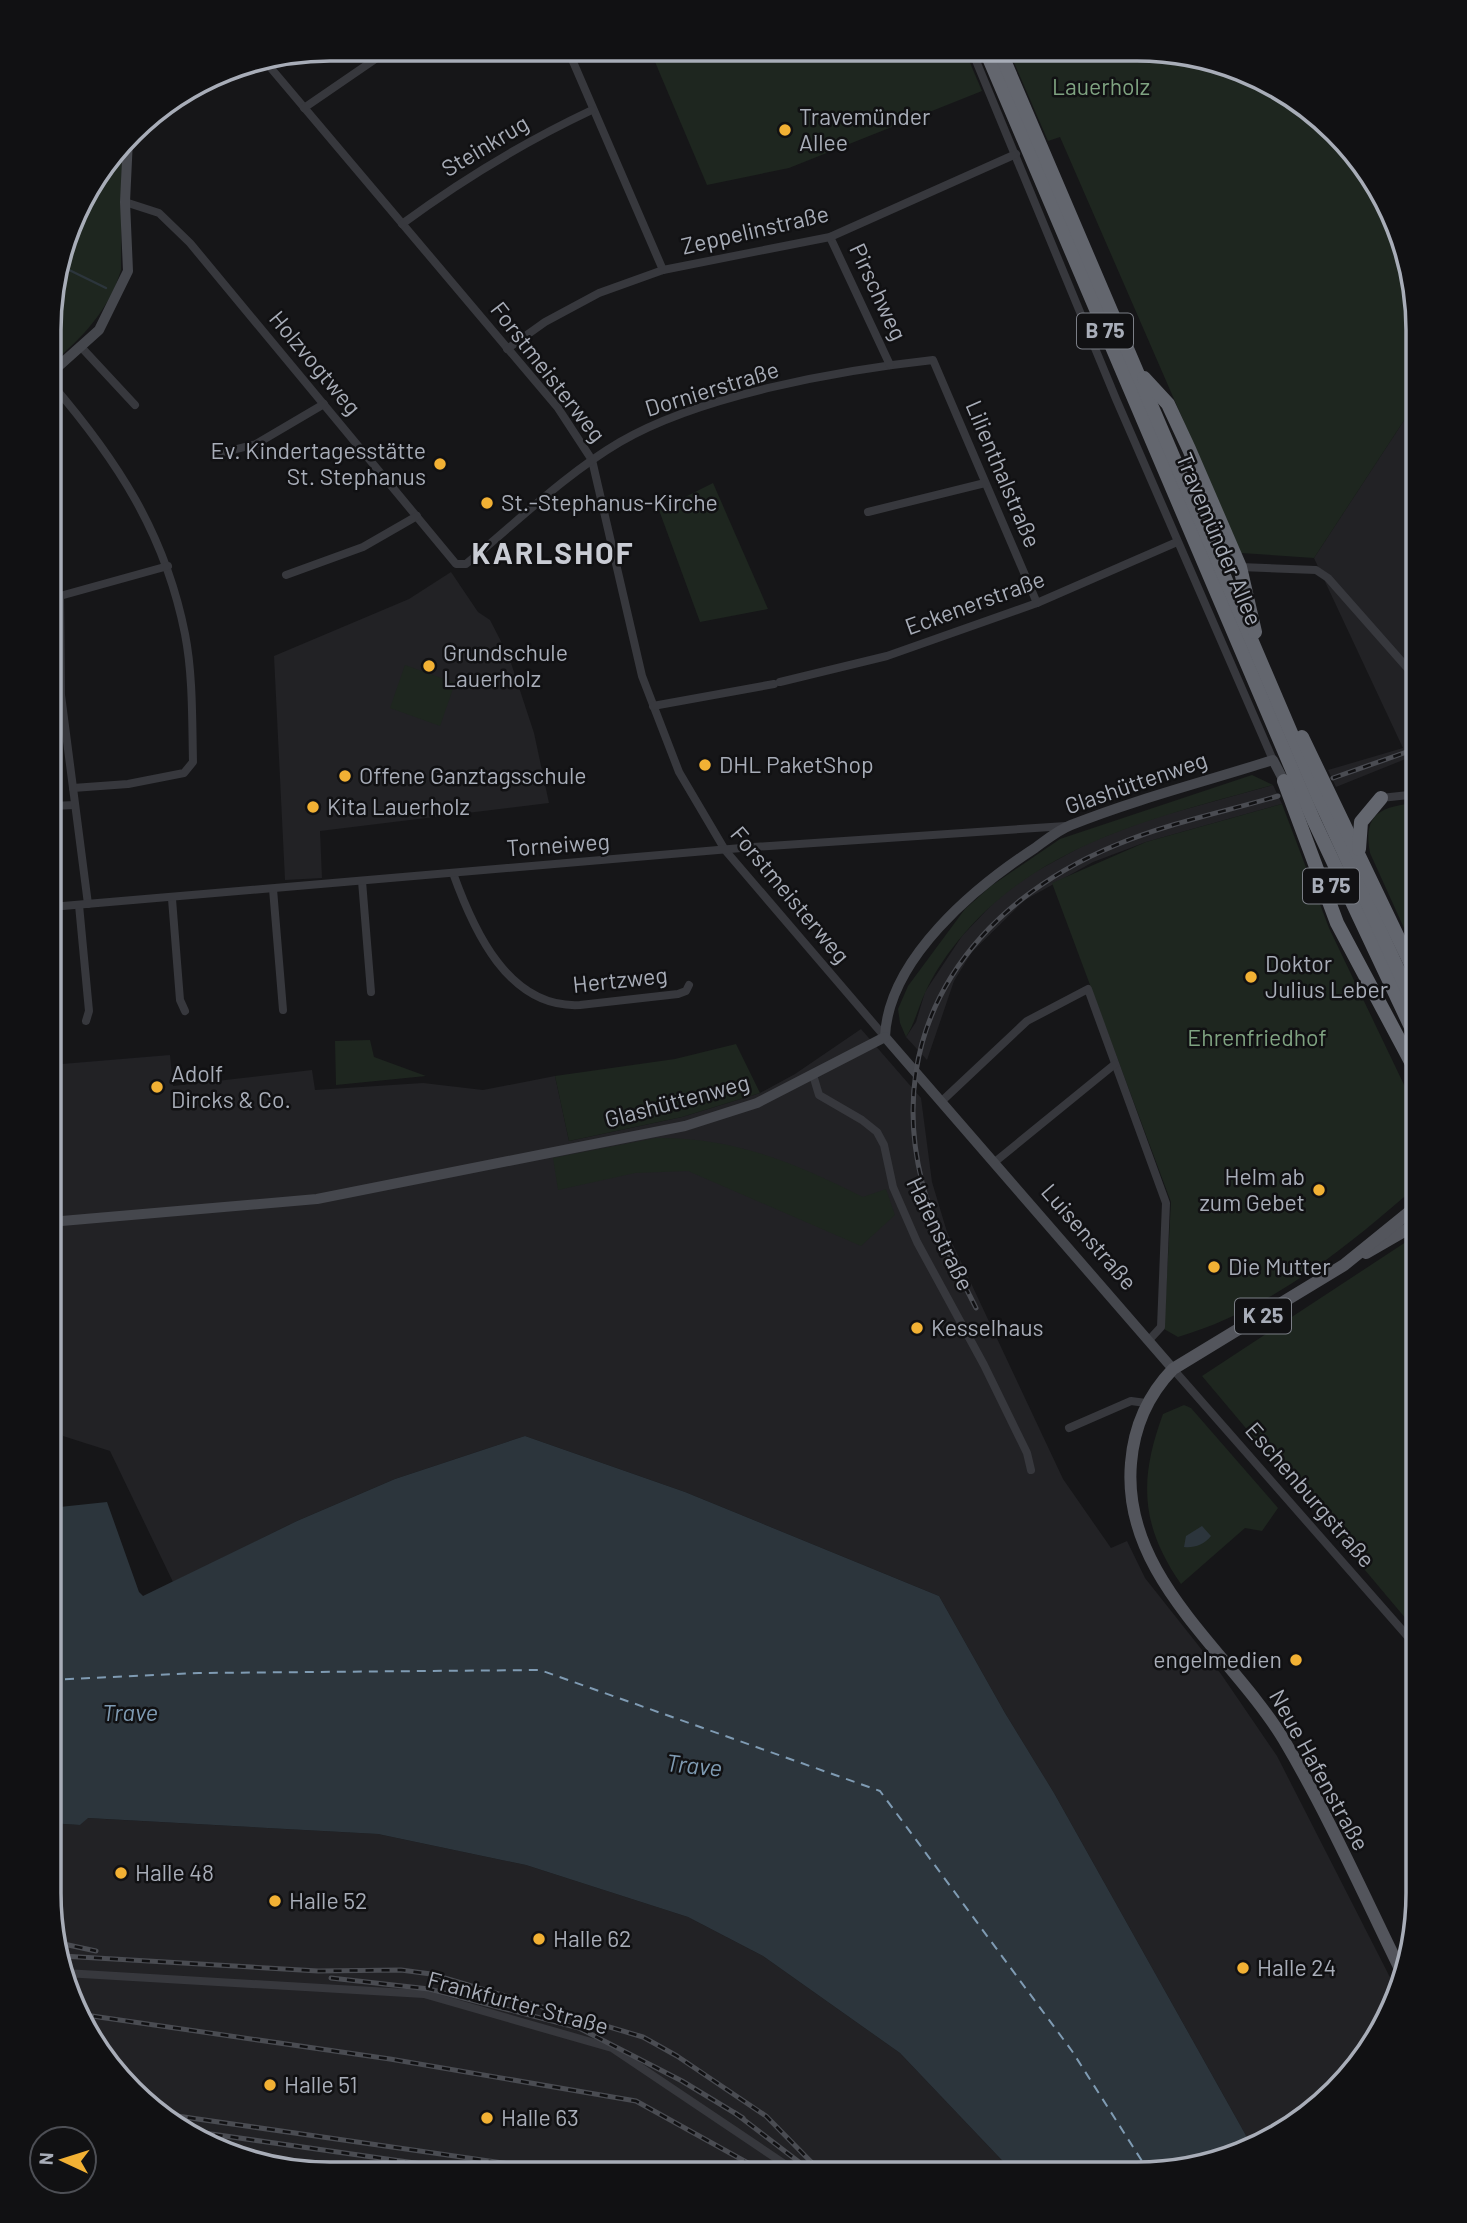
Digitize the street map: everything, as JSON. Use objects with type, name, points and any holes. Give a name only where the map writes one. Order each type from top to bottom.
[{"type":"highway","name":"Travemünder Allee","points":[[990,61],[1314,821],[1406,1016]]},
{"type":"highway","name":"Travemünder Allee","points":[[1004,61],[1264,671],[1406,986]]},
{"type":"highway","points":[[1137,372],[1168,404],[1240,568],[1264,671]]},
{"type":"highway","name":"B 75","points":[[1264,671],[1300,733],[1406,954]]},
{"type":"highway","points":[[1284,781],[1325,894],[1351,951]]},
{"type":"highway","points":[[1360,858],[1358,838],[1361,822],[1381,798]]},
{"type":"highway","name":"B 75","points":[[1314,821],[1351,951],[1406,1053]]},
{"type":"main road","name":"K 25","points":[[1350,1261],[1406,1215]]},
{"type":"main road","name":"K 25","points":[[1173,1369],[1406,1230]]},
{"type":"main road","name":"Neue Hafenstraße","points":[[1173,1369],[1146,1403],[1132,1452],[1130,1476],[1135,1519],[1144,1547],[1171,1594],[1254,1694],[1284,1741],[1397,1963]]},
{"type":"street","points":[[304,108],[373,61]]},
{"type":"street","points":[[572,61],[663,270]]},
{"type":"street","name":"Travemünder Allee","points":[[976,61],[1016,154],[1030,196],[1177,542],[1284,781]]},
{"type":"street","name":"Forstmeisterweg","points":[[270,68],[558,408],[592,460],[634,643],[673,761],[725,850],[885,1037]]},
{"type":"street","name":"Steinkrug","points":[[402,224],[466,177],[529,140],[592,110]]},
{"type":"street","points":[[61,365],[99,330],[128,271],[125,202],[127,154]]},
{"type":"street","name":"Zeppelinstraße","points":[[507,349],[544,322],[599,293],[663,270],[830,237],[1016,154]]},
{"type":"street","name":"Holzvogtweg","points":[[125,202],[159,213],[190,243],[456,564],[461,566]]},
{"type":"street","name":"Pirschweg","points":[[830,237],[890,365]]},
{"type":"street","points":[[82,348],[135,405]]},
{"type":"street","name":"Dornierstraße","points":[[461,566],[592,460],[663,420],[743,395],[890,365],[933,360]]},
{"type":"street","name":"Lilienthalstraße","points":[[933,360],[1037,603]]},
{"type":"street","points":[[61,395],[109,453],[144,513],[168,566],[185,636],[193,762],[184,774],[128,784],[73,788]]},
{"type":"street","points":[[216,454],[256,444],[324,404]]},
{"type":"street","points":[[869,512],[985,483]]},
{"type":"street","points":[[286,575],[363,547],[417,516]]},
{"type":"street","name":"Eckenerstraße","points":[[653,706],[777,683],[887,656],[1037,603],[1177,542]]},
{"type":"street","points":[[61,594],[168,566]]},
{"type":"street","points":[[1240,568],[1316,570],[1328,578],[1406,666]]},
{"type":"street","points":[[61,695],[75,805],[83,904],[89,1011],[86,1021]]},
{"type":"street","name":"Glashüttenweg","points":[[61,1221],[281,1204],[337,1195],[685,1126],[757,1103],[885,1037],[886,1013],[915,960],[961,903],[999,871],[1069,826],[1273,760]]},
{"type":"street","points":[[1381,798],[1406,795]]},
{"type":"street","points":[[61,806],[75,805]]},
{"type":"street","name":"Torneiweg","points":[[61,906],[172,899],[725,850],[1069,826]]},
{"type":"street","name":"Hertzweg","points":[[453,873],[468,915],[494,957],[508,973],[542,998],[565,1005],[588,1004],[678,994],[689,985]]},
{"type":"street","points":[[362,881],[371,992]]},
{"type":"street","points":[[273,889],[283,1010]]},
{"type":"street","points":[[172,899],[180,1000],[184,1011]]},
{"type":"street","name":"Luisenstraße","points":[[943,1100],[1027,1021],[1088,989],[1166,1203],[1161,1326],[1150,1339]]},
{"type":"street","name":"Luisenstraße","points":[[885,1037],[996,1161],[1173,1369]]},
{"type":"street","points":[[996,1161],[1115,1064]]},
{"type":"street","name":"Hafenstraße","points":[[813,1076],[819,1095],[862,1119],[877,1132],[884,1145],[893,1187],[917,1242],[979,1355],[1027,1453],[1031,1470]]},
{"type":"street","name":"Eschenburgstraße","points":[[1173,1369],[1406,1633]]},
{"type":"street","points":[[1069,1428],[1131,1401],[1146,1403]]},
{"type":"street","name":"Frankfurter Straße","points":[[74,1974],[424,1994],[612,2048],[782,2162]]},
{"type":"shaded area","points":[[1406,417],[1406,759],[1336,787],[1328,770],[1403,748],[1314,558]]},
{"type":"shaded area","points":[[451,572],[478,612],[490,620],[509,657],[534,733],[549,803],[320,831],[322,878],[285,880],[274,656],[409,599]]},
{"type":"shaded area","points":[[1273,785],[1282,804],[1146,842],[1093,862],[1025,900],[972,952],[954,981],[927,1060],[906,1037],[916,1022],[925,992],[962,936],[1001,895],[1033,873],[1088,843],[1150,819]]},
{"type":"shaded area","points":[[861,1029],[921,1098],[932,1182],[947,1232],[1063,1479],[1111,1548],[1127,1541],[1145,1578],[1221,1674],[1277,1756],[1391,1979],[1370,2027],[1339,2070],[1301,2106],[1247,2138],[1054,1793],[939,1596],[685,1492],[525,1436],[395,1479],[297,1521],[173,1582],[110,1451],[63,1436],[61,1064],[170,1055],[173,1086],[312,1070],[315,1090],[423,1083],[483,1090],[555,1076],[569,1141],[682,1117],[760,1093],[795,1074]]},
{"type":"shaded area","points":[[87,1818],[378,1834],[526,1865],[688,1917],[763,1956],[900,2053],[1004,2162],[330,2162],[278,2157],[227,2141],[196,2126],[166,2106],[140,2083],[117,2057],[89,2012],[66,1945],[61,1893],[61,1824],[80,1825]]},
{"type":"green space","name":"Travemünder Allee","points":[[655,61],[969,61],[982,91],[789,168],[707,185]]},
{"type":"green space","name":"Lauerholz","points":[[1013,61],[1137,61],[1189,66],[1256,89],[1301,117],[1339,153],[1370,196],[1385,227],[1401,278],[1406,330],[1406,417],[1314,558],[1241,553],[1060,137],[1048,141]]},
{"type":"green space","points":[[122,160],[121,270],[102,310],[61,355],[62,313],[70,261],[89,211]]},
{"type":"green space","points":[[713,483],[768,609],[700,622],[659,510]]},
{"type":"green space","points":[[405,665],[455,683],[440,726],[390,708]]},
{"type":"green space","points":[[1252,775],[1273,785],[1188,808],[1106,837],[1066,855],[1029,877],[994,903],[952,948],[928,986],[906,1037],[898,1009],[908,986],[965,909],[991,886],[1060,839]]},
{"type":"green space","name":"Ehrenfriedhof","points":[[1282,804],[1329,928],[1406,1089],[1406,1195],[1335,1253],[1276,1293],[1244,1311],[1178,1337],[1164,1329],[1171,1202],[1052,883],[1146,842]]},
{"type":"green space","points":[[1406,804],[1406,932],[1370,853],[1368,839],[1372,820],[1394,806]]},
{"type":"green space","points":[[370,1040],[374,1057],[426,1076],[336,1085],[335,1041]]},
{"type":"green space","points":[[736,1044],[760,1093],[682,1117],[569,1141],[555,1076],[675,1059]]},
{"type":"green space","points":[[656,1138],[712,1142],[763,1154],[813,1173],[863,1197],[886,1189],[895,1215],[861,1246],[688,1171],[635,1173],[558,1190],[553,1158]]},
{"type":"green space","points":[[1406,1242],[1406,1619],[1202,1376]]},
{"type":"green space","points":[[1184,1405],[1191,1408],[1278,1508],[1262,1531],[1245,1528],[1181,1584],[1167,1562],[1151,1521],[1147,1481],[1155,1438],[1163,1414]]},
{"type":"water","name":"Trave","points":[[525,1436],[685,1492],[939,1596],[1054,1793],[1247,2138],[1206,2153],[1154,2161],[1004,2162],[900,2053],[763,1956],[688,1917],[526,1865],[378,1834],[88,1818],[80,1825],[61,1824],[61,1507],[107,1502],[139,1592],[143,1596],[297,1521],[395,1479]]},
{"type":"water","points":[[1202,1526],[1211,1536],[1199,1545],[1184,1547],[1186,1536]]},
{"type":"waterway","points":[[68,269],[106,288]]},
{"type":"ferry route","points":[[61,1679],[199,1673],[540,1670],[880,1791],[1072,2051],[1142,2162]]},
{"type":"railway","points":[[1333,778],[1406,752]]},
{"type":"railway","points":[[976,1308],[932,1215],[922,1182],[913,1125],[916,1071],[929,1022],[951,976],[982,936],[1021,900],[1066,870],[1136,837],[1278,796]]},
{"type":"railway","points":[[66,1945],[96,1951]]},
{"type":"railway","points":[[69,1956],[318,1971],[401,1970],[431,1974],[643,2037],[677,2056],[766,2116],[811,2162]]},
{"type":"railway","points":[[331,1978],[429,1989],[579,2028],[682,2081],[743,2118]]},
{"type":"railway","points":[[91,2016],[390,2059],[636,2101],[746,2162]]},
{"type":"railway","points":[[735,2113],[799,2162]]},
{"type":"railway","points":[[182,2117],[497,2162]]},
{"type":"railway","points":[[211,2134],[408,2162]]},
{"type":"place","name":"Travemünder Allee","points":[[785,130]]},
{"type":"place","name":"Ev. Kindertagesstätte St. Stephanus","points":[[440,464]]},
{"type":"place","name":"St.-Stephanus-Kirche","points":[[487,503]]},
{"type":"place","name":"Grundschule Lauerholz","points":[[429,666]]},
{"type":"place","name":"DHL PaketShop","points":[[705,765]]},
{"type":"place","name":"Offene Ganztagsschule","points":[[345,776]]},
{"type":"place","name":"Kita Lauerholz","points":[[313,807]]},
{"type":"place","name":"Doktor Julius Leber","points":[[1251,977]]},
{"type":"place","name":"Adolf Dircks & Co.","points":[[157,1087]]},
{"type":"place","name":"Helm ab zum Gebet","points":[[1319,1190]]},
{"type":"place","name":"Die Mutter","points":[[1214,1267]]},
{"type":"place","name":"Kesselhaus","points":[[917,1328]]},
{"type":"place","name":"engelmedien","points":[[1296,1660]]},
{"type":"place","name":"Halle 48","points":[[121,1873]]},
{"type":"place","name":"Halle 52","points":[[275,1901]]},
{"type":"place","name":"Halle 62","points":[[539,1939]]},
{"type":"place","name":"Halle 24","points":[[1243,1968]]},
{"type":"place","name":"Halle 51","points":[[270,2085]]},
{"type":"place","name":"Halle 63","points":[[487,2118]]},
{"type":"district","name":"KARLSHOF","points":[[553,554]]}]
